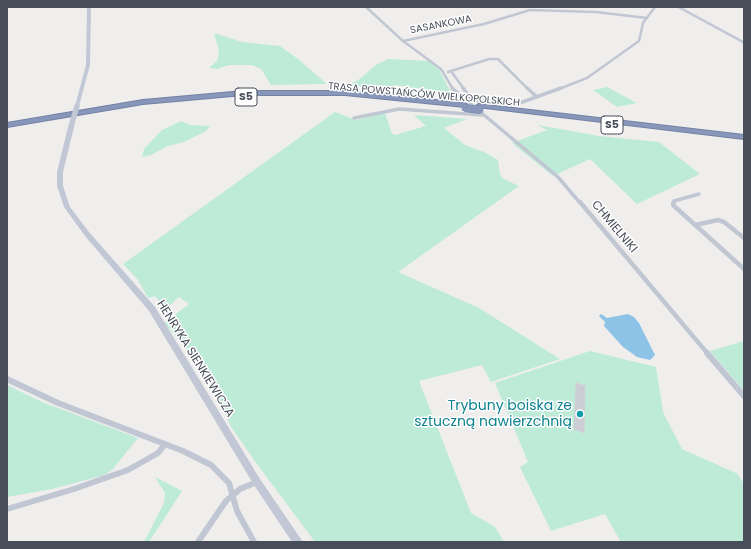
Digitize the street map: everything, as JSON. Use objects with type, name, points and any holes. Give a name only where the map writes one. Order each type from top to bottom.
[{"type":"highway","name":"TRASA POWSTAŃCÓW WIELKOPOLSKICH","points":[[7,125],[143,102],[244,93],[345,93],[465,106],[480,110],[744,141]]},
{"type":"highway","name":"TRASA POWSTAŃCÓW WIELKOPOLSKICH","points":[[7,128],[149,105],[237,97],[337,96],[465,106]]},
{"type":"highway","name":"TRASA POWSTAŃCÓW WIELKOPOLSKICH","points":[[480,110],[744,136]]},
{"type":"street","name":"HENRYKA SIENKIEWICZA","points":[[89,7],[88,60],[60,172],[60,186],[67,207],[87,234],[152,309],[256,482],[298,542]]},
{"type":"street","name":"CHMIELNIKI","points":[[366,7],[403,41],[435,64],[443,72],[452,88],[480,110],[563,182],[744,396]]},
{"type":"street","points":[[588,7],[596,12]]},
{"type":"street","points":[[451,71],[471,98],[480,102],[508,105],[537,97],[590,76],[606,66],[623,51],[639,41],[643,24],[656,7]]},
{"type":"street","points":[[678,7],[744,43]]},
{"type":"street","name":"SASANKOWA","points":[[403,41],[484,24],[526,10],[596,12],[647,18]]},
{"type":"street","points":[[739,40],[744,38]]},
{"type":"street","points":[[443,72],[451,71],[489,58],[498,59],[537,97]]},
{"type":"street","points":[[354,118],[399,109],[464,116],[480,110]]},
{"type":"street","points":[[699,194],[674,201],[672,203],[744,269]]},
{"type":"street","points":[[695,225],[718,220],[724,222],[744,238]]},
{"type":"street","points":[[7,379],[58,403],[165,444],[211,465],[229,483],[237,511],[254,542]]},
{"type":"street","points":[[7,508],[82,486],[128,470],[158,453],[165,444]]},
{"type":"street","points":[[198,542],[222,506],[233,495],[256,482]]},
{"type":"green space","points":[[214,33],[242,42],[280,46],[298,59],[327,84],[271,85],[261,69],[252,65],[229,65],[217,69],[209,68],[217,61],[219,50]]},
{"type":"green space","points":[[388,59],[429,61],[439,69],[451,93],[395,85],[392,89],[346,85],[357,81],[376,65]]},
{"type":"green space","points":[[607,87],[637,103],[617,107],[593,90]]},
{"type":"green space","points":[[335,112],[356,120],[385,113],[392,134],[395,135],[426,126],[414,115],[467,119],[444,128],[465,145],[486,153],[498,160],[500,175],[504,179],[519,186],[398,272],[479,308],[560,359],[491,382],[482,365],[419,381],[471,513],[495,527],[504,542],[315,542],[231,427],[218,399],[185,347],[164,323],[189,304],[179,297],[166,309],[155,296],[148,298],[138,280],[123,264]]},
{"type":"green space","points":[[181,121],[190,125],[210,126],[206,131],[184,142],[168,146],[151,155],[142,157],[144,149],[162,130]]},
{"type":"green space","points":[[538,125],[599,136],[659,142],[700,174],[637,204],[590,159],[553,176],[512,143],[547,130]]},
{"type":"green space","points":[[744,341],[744,391],[710,351]]},
{"type":"green space","points":[[590,351],[656,367],[663,412],[682,449],[738,474],[744,484],[744,542],[621,542],[605,514],[551,531],[520,467],[528,462],[495,383]]},
{"type":"green space","points":[[7,385],[42,402],[138,438],[112,470],[105,475],[52,489],[7,497]]},
{"type":"green space","points":[[155,477],[182,491],[149,542],[144,542],[164,503],[165,493]]},
{"type":"water","points":[[601,314],[607,318],[628,314],[634,317],[639,323],[655,355],[650,360],[637,357],[623,347],[604,326],[605,322],[599,316]]},
{"type":"building","name":"Trybuny boiska ze sztuczną nawierzchnią","points":[[576,383],[585,386],[584,433],[574,429]]},
{"type":"place","name":"Trybuny boiska ze sztuczną nawierzchnią","points":[[580,414]]}]
